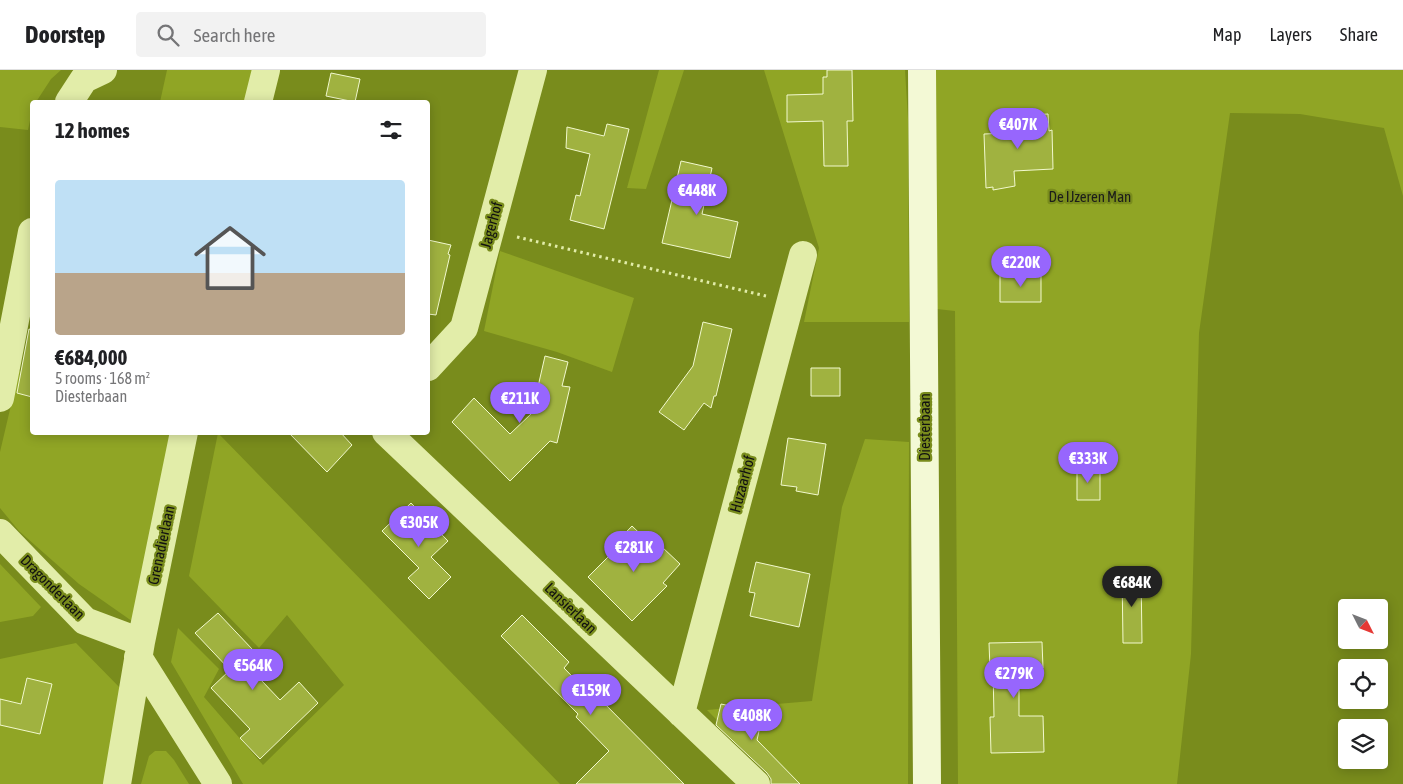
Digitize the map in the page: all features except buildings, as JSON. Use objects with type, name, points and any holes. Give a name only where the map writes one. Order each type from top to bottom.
[{"type":"street","points":[[69,100],[84,79],[103,70]]},
{"type":"street","points":[[258,100],[266,70]]},
{"type":"street","name":"Jagerhof","points":[[430,366],[464,328],[533,70]]},
{"type":"street","name":"Diesterbaan","points":[[922,70],[927,784]]},
{"type":"street","points":[[0,398],[30,242]]},
{"type":"street","name":"Huzaarhof","points":[[681,713],[803,255]]},
{"type":"street","name":"Grenadierlaan","points":[[117,784],[139,649],[183,435]]},
{"type":"street","name":"Lansierlaan","points":[[389,435],[756,784]]},
{"type":"street","name":"Dragonderlaan","points":[[0,533],[85,621],[139,649]]},
{"type":"street","points":[[139,649],[218,784]]},
{"type":"path","points":[[489,230],[791,302]]},
{"type":"green space","points":[[0,70],[61,70],[51,79],[37,100],[30,100],[28,130],[0,127]]},
{"type":"green space","points":[[167,70],[262,70],[255,100],[160,100]]},
{"type":"green space","points":[[659,70],[684,70],[646,189],[627,188]]},
{"type":"green space","points":[[764,70],[905,70],[908,119],[909,322],[804,322],[819,248]]},
{"type":"green space","name":"De IJzeren Man","points":[[930,70],[1403,70],[1403,196],[1384,128],[1300,114],[1230,113],[1199,333],[1191,654],[1177,784],[958,784],[955,311],[928,308]]},
{"type":"green space","points":[[500,251],[634,298],[612,372],[557,352],[484,331]]},
{"type":"green space","points":[[19,371],[30,374],[30,435],[182,435],[139,626],[79,584],[19,531],[0,508],[0,452]]},
{"type":"green space","points":[[218,435],[220,435],[560,784],[243,784],[171,662],[178,628],[219,669],[204,697],[263,765],[344,685],[287,615],[259,648],[189,576]]},
{"type":"green space","points":[[865,439],[909,442],[908,784],[780,784],[707,710],[812,701],[842,507]]},
{"type":"green space","points":[[0,564],[41,607],[33,616],[0,622]]},
{"type":"green space","points":[[76,643],[124,692],[104,784],[0,784],[0,659]]},
{"type":"green space","points":[[155,751],[166,751],[189,784],[141,784],[149,756]]}]
